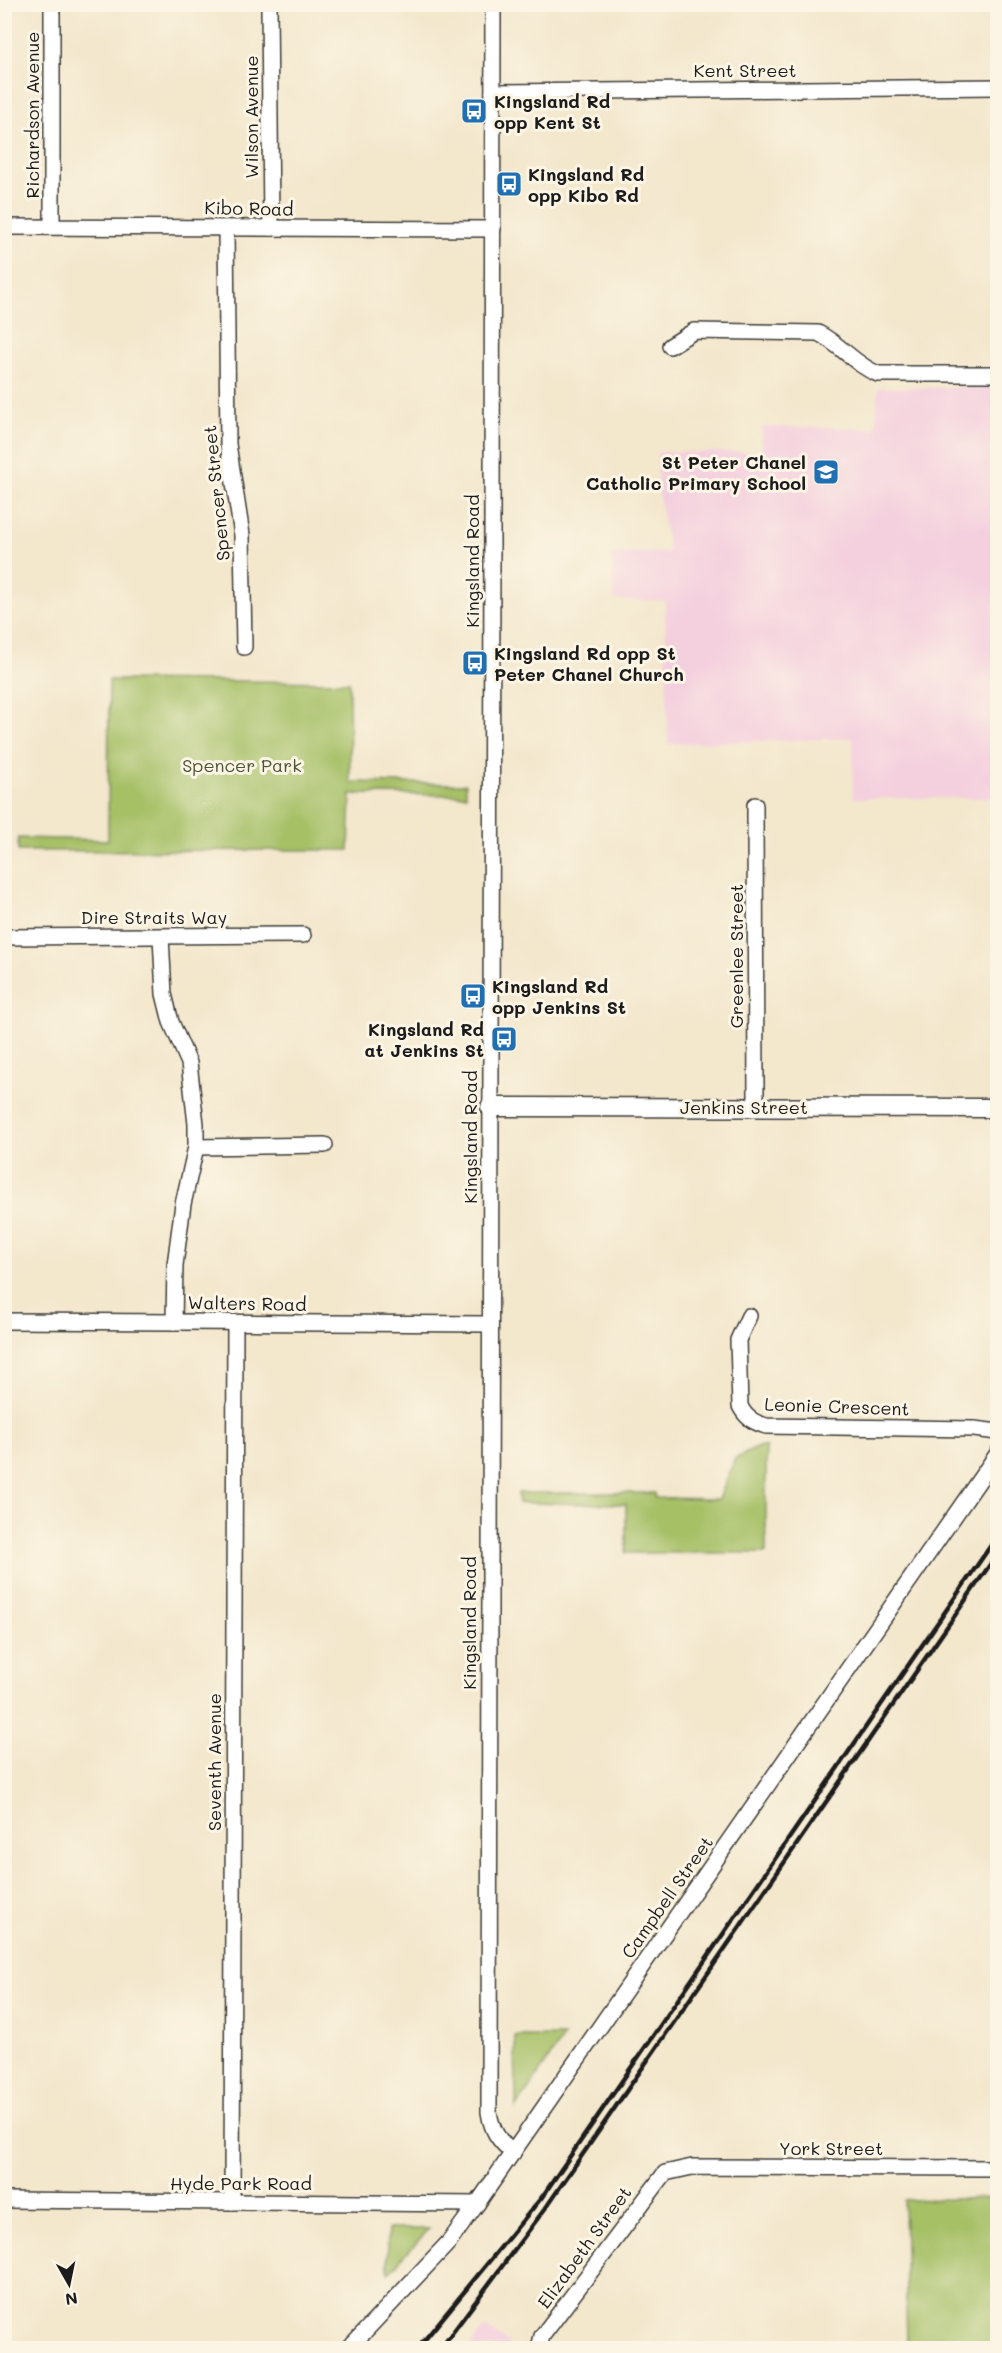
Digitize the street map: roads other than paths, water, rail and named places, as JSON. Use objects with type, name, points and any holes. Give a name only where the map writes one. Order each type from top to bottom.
[{"type":"street","name":"Richardson Avenue","points":[[52,4],[52,226]]},
{"type":"street","name":"Wilson Avenue","points":[[269,4],[271,228]]},
{"type":"street","name":"Kingsland Road","points":[[493,4],[489,2112],[492,2130],[501,2143],[513,2153]]},
{"type":"street","name":"Kent Street","points":[[493,92],[998,87]]},
{"type":"street","name":"Kibo Road","points":[[4,227],[493,229]]},
{"type":"street","name":"Spencer Street","points":[[226,228],[228,444],[242,535],[244,647]]},
{"type":"street","points":[[670,346],[694,331],[818,333],[830,339],[866,369],[878,374],[998,374]]},
{"type":"street","name":"Greenlee Street","points":[[755,805],[756,1106]]},
{"type":"street","name":"Dire Straits Way","points":[[4,937],[303,935]]},
{"type":"street","points":[[161,937],[164,994],[171,1022],[189,1063],[195,1115],[196,1147],[183,1204],[176,1255],[174,1322]]},
{"type":"street","name":"Jenkins Street","points":[[490,1107],[998,1108]]},
{"type":"street","points":[[196,1147],[325,1145]]},
{"type":"street","name":"Leonie Crescent","points":[[749,1316],[738,1340],[740,1406],[744,1415],[753,1422],[766,1426],[974,1429],[998,1432]]},
{"type":"street","name":"Walters Road","points":[[4,1321],[489,1324]]},
{"type":"street","name":"Seventh Avenue","points":[[232,2202],[235,1323]]},
{"type":"street","name":"Campbell Street","points":[[349,2349],[450,2241],[477,2204],[998,1453]]},
{"type":"street","name":"York Street","points":[[665,2172],[692,2167],[998,2168]]},
{"type":"street","name":"Elizabeth Street","points":[[539,2349],[542,2336],[665,2172]]},
{"type":"street","name":"Hyde Park Road","points":[[4,2200],[477,2204]]},
{"type":"railway","points":[[418,2348],[542,2197],[998,1535]]},
{"type":"railway","points":[[441,2348],[547,2206],[998,1553]]},
{"type":"place","name":"Kingsland Rd opp Kent St","points":[[474,111]]},
{"type":"place","name":"Kingsland Rd opp Kibo Rd","points":[[509,184]]},
{"type":"place","name":"St Peter Chanel Catholic Primary School","points":[[826,472]]},
{"type":"place","name":"Kingsland Rd opp St Peter Chanel Church","points":[[475,663]]},
{"type":"place","name":"Kingsland Rd opp Jenkins St","points":[[473,996]]},
{"type":"place","name":"Kingsland Rd at Jenkins St","points":[[504,1039]]},
{"type":"park label","name":"Spencer Park","points":[[242,765]]}]
